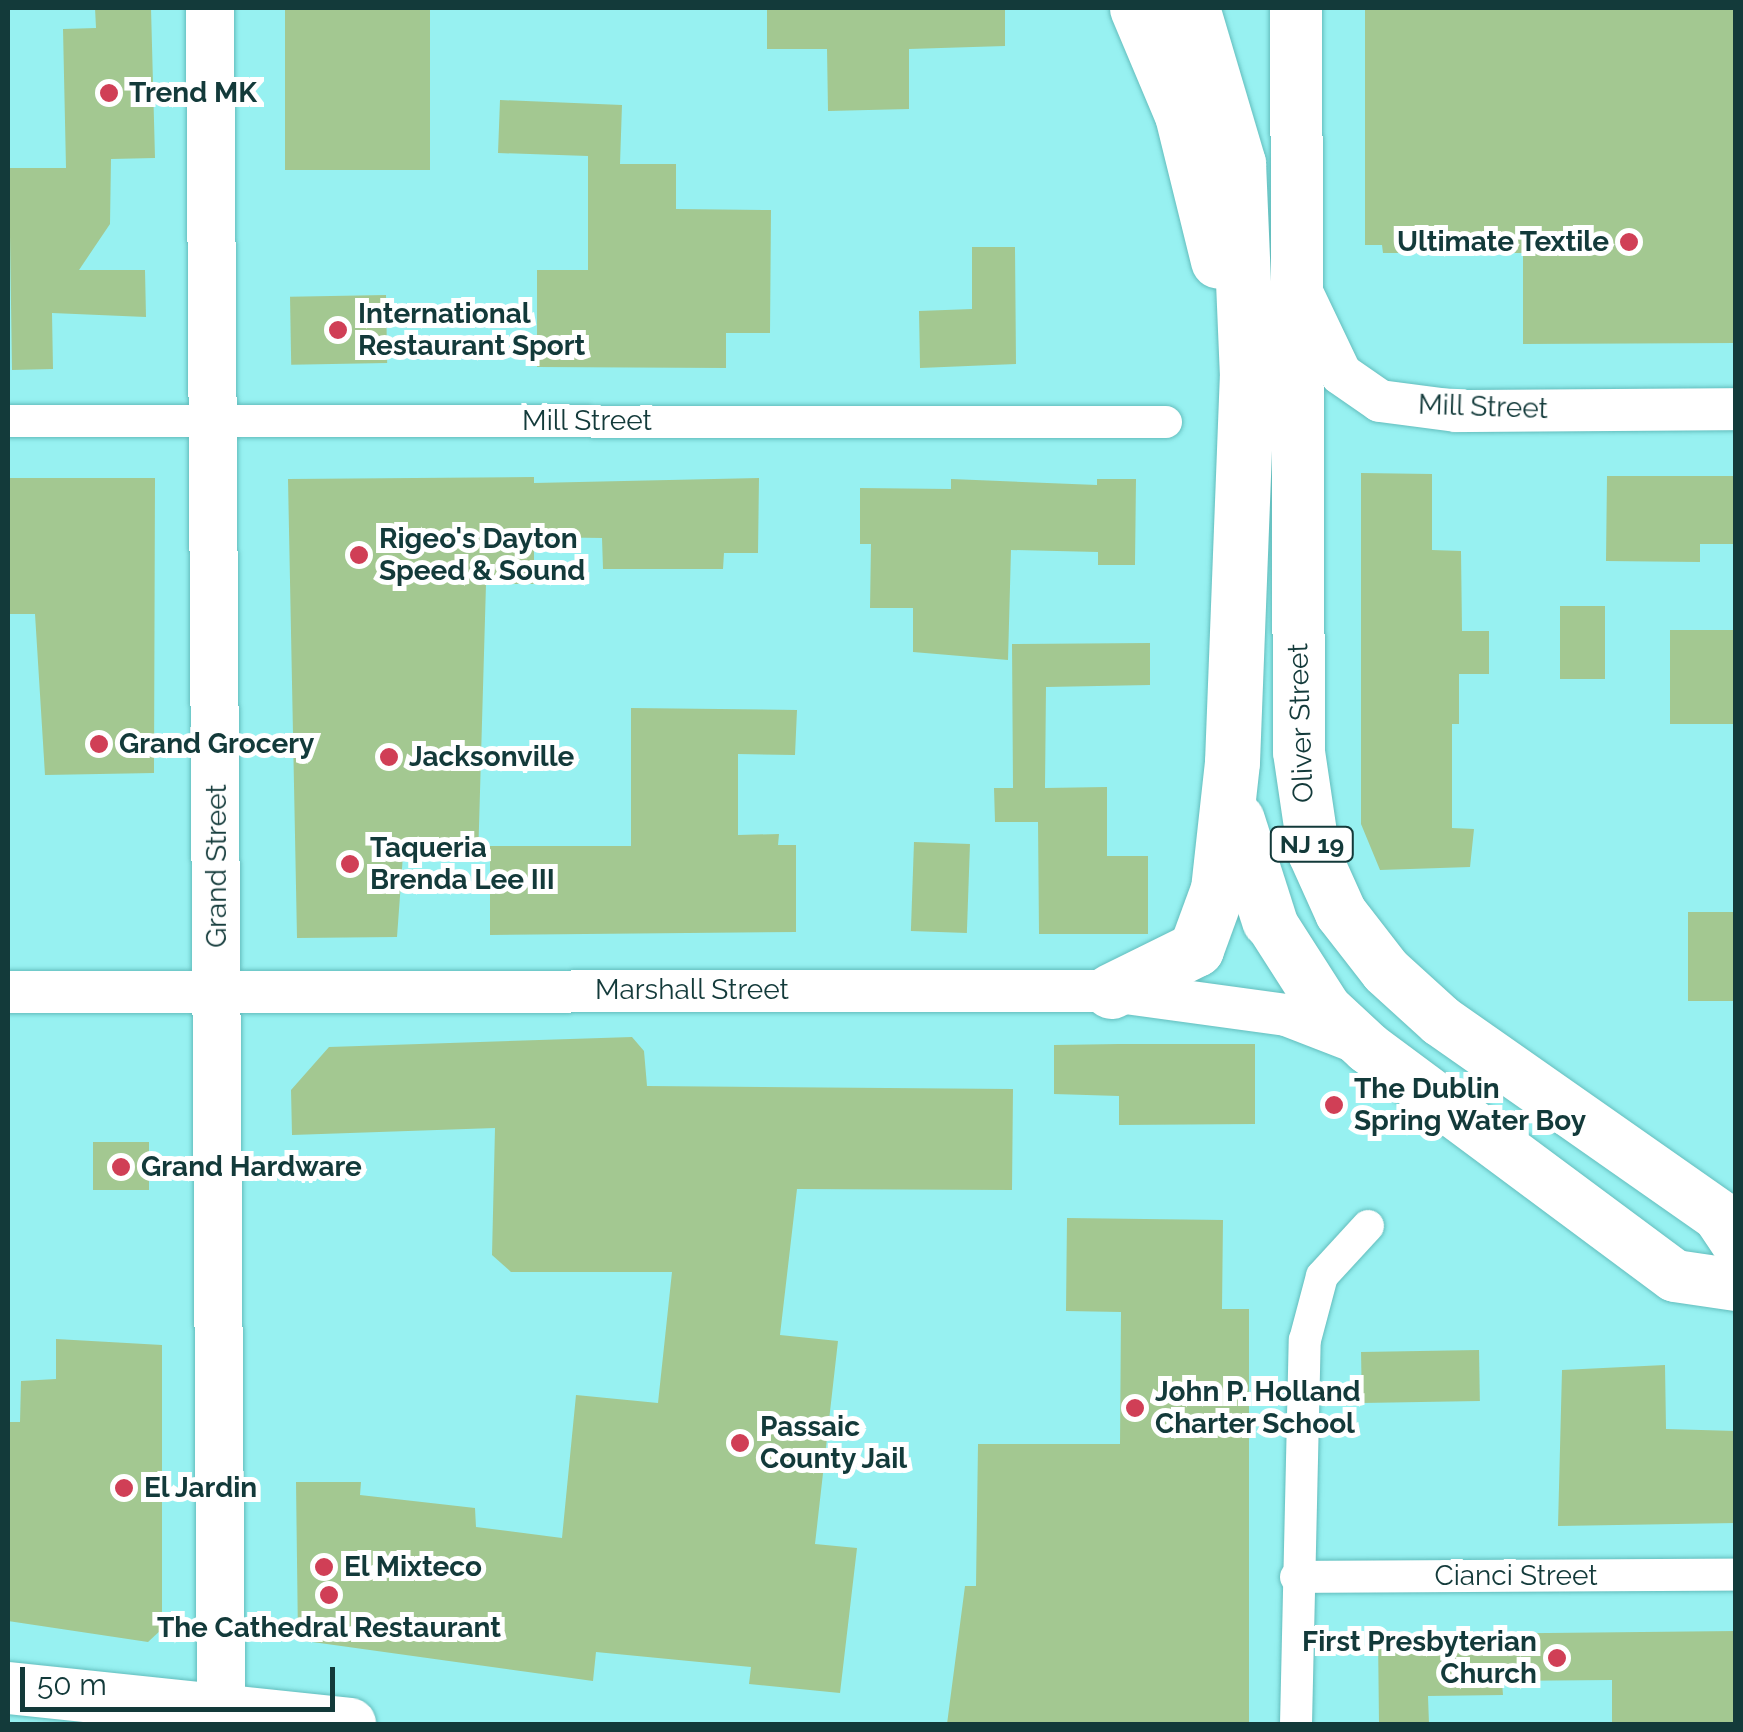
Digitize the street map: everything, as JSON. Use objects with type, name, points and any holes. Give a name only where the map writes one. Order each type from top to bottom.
[{"type":"highway","points":[[1137,8],[1182,116],[1247,377]]},
{"type":"highway","name":"NJ 19","points":[[1192,8],[1238,163],[1247,377],[1232,762],[1237,826],[1269,920]]},
{"type":"highway","points":[[1111,991],[1196,948],[1218,890],[1232,762]]},
{"type":"main road","name":"Grand Street","points":[[210,8],[220,1718]]},
{"type":"main road","name":"Oliver Street","points":[[1296,8],[1300,770],[1305,820],[1327,884],[1361,944],[1442,1021],[1719,1216],[1736,1241]]},
{"type":"main road","name":"NJ 19","points":[[1269,920],[1326,1008],[1368,1048],[1675,1276],[1736,1285]]},
{"type":"main road","points":[[8,1688],[220,1718],[350,1724]]},
{"type":"street","name":"Mill Street","points":[[1297,283],[1341,374],[1380,401],[1456,411],[1736,409]]},
{"type":"street","name":"Mill Street","points":[[8,421],[1166,422]]},
{"type":"street","name":"Marshall Street","points":[[8,992],[1111,991],[1286,1015],[1368,1048]]},
{"type":"street","points":[[1296,1724],[1296,1577],[1310,1306],[1322,1276],[1368,1226]]},
{"type":"street","name":"Cianci Street","points":[[1296,1577],[1736,1575]]},
{"type":"building","points":[[95,8],[151,8],[155,158],[111,159],[110,224],[79,270],[145,270],[146,317],[52,313],[53,369],[12,370],[9,168],[66,168],[63,29],[96,28]]},
{"type":"building","points":[[285,8],[430,8],[430,170],[285,170]]},
{"type":"building","points":[[767,8],[1005,8],[1005,46],[909,49],[909,109],[828,111],[827,49],[767,49]]},
{"type":"building","name":"Ultimate Textile","points":[[1365,8],[1736,8],[1736,343],[1523,344],[1523,253],[1383,253],[1382,245],[1365,245]]},
{"type":"building","points":[[500,100],[622,105],[620,164],[676,164],[676,209],[771,210],[770,333],[726,333],[726,368],[537,367],[537,270],[588,270],[588,156],[498,153]]},
{"type":"building","points":[[972,247],[1015,247],[1016,364],[920,368],[919,311],[972,309]]},
{"type":"building","name":"International Restaurant Sport","points":[[386,295],[387,363],[291,365],[290,297]]},
{"type":"building","points":[[1361,473],[1432,474],[1432,550],[1461,551],[1462,631],[1489,631],[1489,674],[1459,674],[1459,724],[1452,724],[1452,828],[1474,829],[1470,867],[1380,870],[1361,824]]},
{"type":"building","points":[[1607,476],[1736,476],[1736,544],[1700,544],[1700,562],[1606,561]]},
{"type":"building","points":[[534,477],[534,483],[759,478],[758,553],[724,553],[723,569],[603,569],[602,538],[534,537],[534,584],[486,584],[478,861],[403,855],[397,937],[297,938],[288,479]]},
{"type":"building","points":[[10,478],[155,478],[154,773],[45,775],[35,614],[9,614]]},
{"type":"building","points":[[951,479],[1097,485],[1097,479],[1136,479],[1135,565],[1098,565],[1098,552],[1011,550],[1008,660],[913,652],[913,608],[870,608],[871,544],[860,544],[860,488],[951,489]]},
{"type":"building","points":[[1560,606],[1605,606],[1605,679],[1560,679]]},
{"type":"building","points":[[1670,630],[1736,630],[1736,724],[1670,724]]},
{"type":"building","points":[[1150,643],[1150,685],[1046,687],[1045,788],[1107,787],[1107,856],[1148,856],[1148,934],[1039,934],[1038,822],[995,822],[994,788],[1013,788],[1012,644]]},
{"type":"building","points":[[631,708],[797,710],[795,755],[738,754],[738,835],[779,834],[778,845],[796,845],[796,932],[490,935],[490,846],[631,846]]},
{"type":"building","points":[[914,842],[970,844],[967,933],[911,931]]},
{"type":"building","points":[[1688,912],[1736,912],[1736,1001],[1688,1001]]},
{"type":"building","name":"Passaic County Jail","points":[[632,1037],[644,1051],[647,1086],[1013,1089],[1012,1190],[797,1189],[780,1335],[838,1341],[815,1544],[857,1548],[840,1693],[749,1684],[751,1667],[596,1652],[593,1681],[298,1640],[296,1482],[361,1482],[360,1495],[475,1508],[476,1527],[562,1538],[576,1395],[658,1403],[672,1272],[511,1272],[492,1255],[495,1128],[292,1135],[291,1090],[329,1047]]},
{"type":"building","points":[[1255,1044],[1255,1124],[1119,1125],[1119,1096],[1054,1094],[1054,1045]]},
{"type":"building","name":"Grand Hardware","points":[[93,1142],[149,1142],[149,1190],[93,1190]]},
{"type":"building","points":[[1067,1218],[1223,1220],[1222,1309],[1249,1309],[1249,1724],[947,1724],[965,1586],[976,1586],[978,1444],[1120,1444],[1121,1312],[1066,1311]]},
{"type":"building","points":[[56,1339],[162,1345],[162,1629],[148,1642],[8,1621],[8,1422],[20,1422],[21,1381],[56,1379]]},
{"type":"building","points":[[1479,1350],[1480,1401],[1362,1403],[1361,1352]]},
{"type":"building","points":[[1665,1365],[1666,1429],[1736,1431],[1736,1523],[1558,1526],[1562,1370]]},
{"type":"building","name":"First Presbyterian Church","points":[[1736,1631],[1736,1724],[1612,1724],[1612,1680],[1502,1681],[1503,1695],[1428,1696],[1429,1724],[1379,1724],[1378,1635]]},
{"type":"place","name":"Trend MK","points":[[109,93]]},
{"type":"place","name":"Ultimate Textile","points":[[1629,242]]},
{"type":"place","name":"International Restaurant Sport","points":[[338,330]]},
{"type":"place","name":"Rigeo's Dayton Speed & Sound","points":[[359,555]]},
{"type":"place","name":"Grand Grocery","points":[[99,744]]},
{"type":"place","name":"Jacksonville","points":[[389,757]]},
{"type":"place","name":"Taqueria Brenda Lee III","points":[[350,864]]},
{"type":"place","name":"The Dublin Spring Water Boy","points":[[1334,1105]]},
{"type":"place","name":"Grand Hardware","points":[[121,1167]]},
{"type":"place","name":"John P. Holland Charter School","points":[[1135,1408]]},
{"type":"place","name":"Passaic County Jail","points":[[740,1443]]},
{"type":"place","name":"El Jardin","points":[[124,1488]]},
{"type":"place","name":"El Mixteco","points":[[324,1567]]},
{"type":"place","name":"The Cathedral Restaurant","points":[[329,1595]]},
{"type":"place","name":"First Presbyterian Church","points":[[1557,1658]]}]
